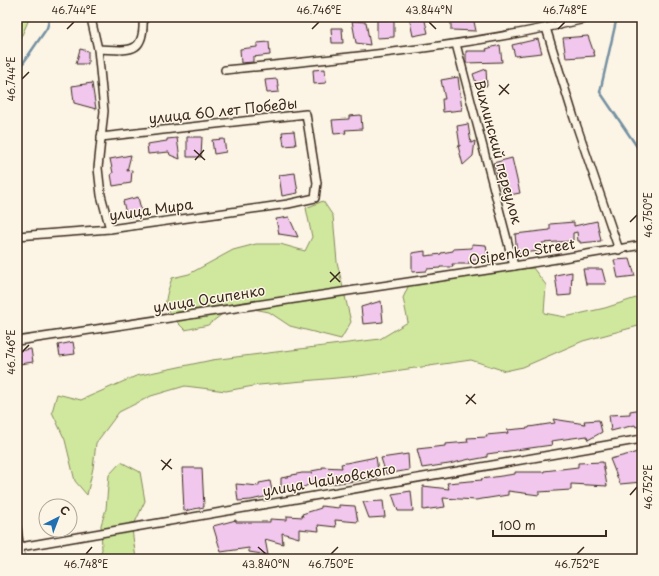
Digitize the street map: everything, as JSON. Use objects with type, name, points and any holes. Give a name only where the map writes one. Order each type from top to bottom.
[{"type":"street","points":[[92,17],[98,49],[104,111],[98,168],[101,195],[110,229]]},
{"type":"street","points":[[98,49],[129,50],[136,46],[142,40],[142,17]]},
{"type":"street","points":[[559,17],[560,25]]},
{"type":"street","points":[[225,70],[456,44],[546,28],[592,17]]},
{"type":"street","points":[[546,28],[574,118],[619,250]]},
{"type":"street","name":"Вихлинский переулок","points":[[456,44],[514,266]]},
{"type":"street","name":"улица 60 лет Победы","points":[[101,137],[306,114],[317,182],[316,198],[288,204]]},
{"type":"street","name":"улица Мира","points":[[17,236],[110,229],[288,204]]},
{"type":"street","name":"Osipenko Street","points":[[17,341],[619,250],[642,245]]},
{"type":"street","name":"улица Чайковского","points":[[20,546],[642,438]]},
{"type":"street","points":[[17,528],[21,559]]},
{"type":"green space","points":[[17,17],[30,17],[22,35],[17,40]]},
{"type":"green space","points":[[323,201],[333,216],[337,262],[351,322],[341,339],[290,326],[269,312],[244,307],[225,312],[208,325],[185,330],[172,317],[166,307],[166,302],[172,278],[189,274],[233,250],[256,244],[280,244],[305,251],[312,237],[306,208]]},
{"type":"green space","points":[[533,268],[546,285],[544,313],[565,317],[605,308],[642,296],[642,325],[583,341],[523,367],[505,371],[471,360],[359,376],[259,385],[226,391],[185,386],[151,396],[119,412],[96,443],[93,468],[87,495],[75,481],[65,440],[52,412],[57,394],[81,400],[136,376],[212,360],[380,339],[408,322],[403,298],[412,278]]},
{"type":"green space","points":[[121,462],[140,472],[145,501],[132,529],[136,559],[96,559],[102,550],[101,525],[106,509],[109,475]]},
{"type":"building","points":[[409,17],[424,17],[428,33],[413,36]]},
{"type":"building","points":[[451,17],[473,17],[476,31],[451,30]]},
{"type":"building","points":[[377,20],[394,20],[394,37],[377,38]]},
{"type":"building","points":[[352,21],[366,22],[370,45],[356,43]]},
{"type":"building","points":[[331,28],[342,28],[343,43],[332,43]]},
{"type":"building","points":[[588,36],[595,56],[566,58],[563,38]]},
{"type":"building","points":[[538,39],[542,53],[515,56],[512,45]]},
{"type":"building","points":[[269,42],[270,55],[253,57],[253,62],[241,63],[240,49],[257,47],[257,43]]},
{"type":"building","points":[[500,45],[502,62],[466,63],[466,51],[487,51],[486,49]]},
{"type":"building","points":[[80,49],[88,51],[88,64],[76,64]]},
{"type":"building","points":[[325,69],[326,83],[314,84],[313,70]]},
{"type":"building","points":[[486,69],[487,86],[476,83],[473,74]]},
{"type":"building","points":[[458,77],[462,110],[443,112],[442,99],[445,99],[441,80]]},
{"type":"building","points":[[277,79],[279,92],[267,93],[265,80]]},
{"type":"building","points":[[92,83],[96,109],[74,103],[72,86]]},
{"type":"building","points":[[361,115],[362,129],[345,130],[346,133],[334,134],[332,120],[349,119],[349,116]]},
{"type":"building","points":[[468,124],[471,143],[475,141],[473,156],[463,165],[458,146],[460,146],[457,126]]},
{"type":"building","points":[[294,131],[296,145],[284,146],[282,132]]},
{"type":"building","points":[[187,137],[202,137],[201,157],[187,157]]},
{"type":"building","points":[[177,138],[180,159],[170,155],[169,152],[148,154],[147,144]]},
{"type":"building","points":[[224,139],[226,152],[214,154],[212,140]]},
{"type":"building","points":[[131,155],[127,171],[132,170],[131,183],[113,186],[111,174],[113,173],[110,159]]},
{"type":"building","points":[[512,158],[520,193],[504,196],[493,163]]},
{"type":"building","points":[[295,173],[298,193],[282,196],[279,175]]},
{"type":"building","points":[[138,197],[142,214],[127,218],[123,201]]},
{"type":"building","points":[[289,217],[298,237],[279,234],[276,219]]},
{"type":"building","points":[[597,221],[601,241],[580,243],[580,241],[578,241],[577,232],[573,233],[573,241],[542,243],[543,251],[517,253],[515,234],[550,230],[550,224],[574,222],[574,226]]},
{"type":"building","points":[[472,244],[486,245],[488,258],[469,261],[469,264],[452,264],[453,267],[440,267],[427,269],[427,271],[412,272],[412,253],[425,251],[425,256],[441,254],[453,251],[453,249],[472,248]]},
{"type":"building","points":[[630,259],[635,276],[618,278],[614,260]]},
{"type":"building","points":[[583,269],[602,269],[606,284],[586,284]]},
{"type":"building","points":[[572,272],[571,295],[558,296],[555,275]]},
{"type":"building","points":[[381,301],[383,322],[363,324],[361,307]]},
{"type":"building","points":[[73,342],[75,354],[60,356],[58,345]]},
{"type":"building","points":[[31,349],[33,362],[20,364],[19,351]]},
{"type":"building","points":[[642,409],[642,426],[636,427],[635,425],[611,431],[609,415],[630,414],[630,411]]},
{"type":"building","points":[[553,419],[585,424],[584,421],[599,420],[602,432],[588,440],[587,436],[551,441],[552,445],[487,454],[487,457],[422,468],[417,449],[468,442],[467,438],[487,437],[486,435],[508,433],[507,430],[555,423]]},
{"type":"building","points":[[642,451],[642,482],[620,484],[610,459]]},
{"type":"building","points":[[408,454],[409,470],[386,474],[381,458]]},
{"type":"building","points":[[376,457],[379,478],[323,485],[323,482],[310,484],[302,488],[281,491],[281,478],[302,473],[312,473],[311,471],[322,469],[322,467],[342,468],[341,464]]},
{"type":"building","points":[[603,462],[607,486],[571,484],[571,490],[539,492],[539,495],[508,491],[508,495],[476,500],[443,498],[445,507],[423,510],[423,486],[449,489],[447,483],[482,480],[481,479],[515,474],[515,472],[544,472],[578,467],[578,463]]},
{"type":"building","points":[[182,468],[202,468],[204,507],[184,511]]},
{"type":"building","points":[[270,481],[273,495],[251,500],[238,501],[236,484],[259,486],[259,483]]},
{"type":"building","points":[[411,491],[413,511],[398,511],[392,494]]},
{"type":"building","points":[[383,501],[385,517],[369,518],[363,502]]},
{"type":"building","points":[[339,505],[355,506],[358,522],[335,520],[336,527],[318,525],[319,531],[299,529],[299,538],[282,533],[283,544],[265,539],[268,555],[249,552],[249,548],[221,552],[213,526],[236,520],[236,522],[270,522],[270,519],[287,520],[287,516],[303,517],[302,514],[321,508],[321,506],[339,508]]},
{"type":"waterway","points":[[17,72],[47,28],[50,17]]},
{"type":"waterway","points":[[617,17],[600,92],[642,154]]}]
